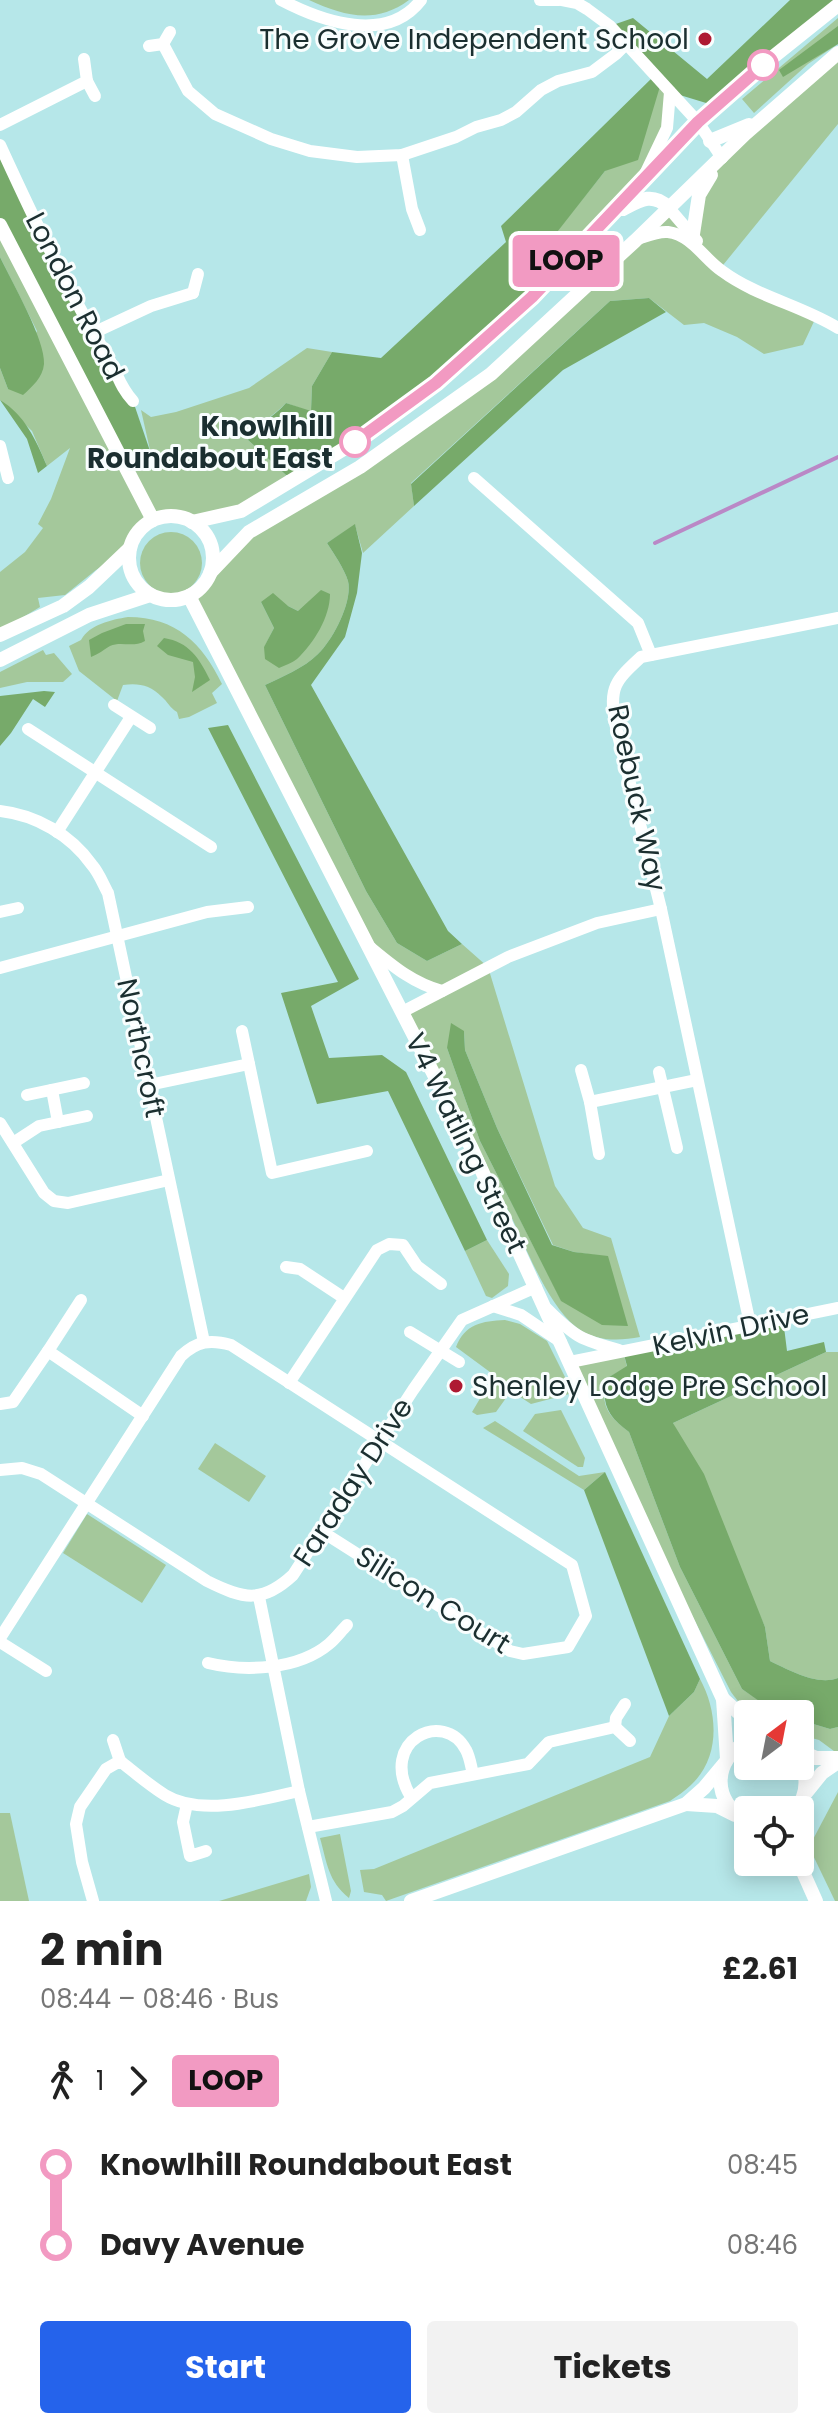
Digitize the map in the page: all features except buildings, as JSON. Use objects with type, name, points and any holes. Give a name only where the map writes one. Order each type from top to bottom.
[{"type":"street","points":[[281,0],[321,17],[356,26],[393,21],[408,14],[421,0]]},
{"type":"street","points":[[540,0],[578,2],[599,17],[698,122],[722,158]]},
{"type":"street","points":[[192,522],[241,511],[347,447],[436,383],[532,297],[698,122],[838,5]]},
{"type":"street","points":[[163,44],[170,32]]},
{"type":"street","points":[[163,44],[188,91],[202,105],[234,124],[310,151],[357,157],[402,155],[501,120],[558,81],[592,72],[626,44]]},
{"type":"street","points":[[149,46],[163,44]]},
{"type":"street","points":[[693,234],[699,195],[722,158],[743,132],[838,53]]},
{"type":"street","points":[[84,59],[87,81],[95,96]]},
{"type":"street","points":[[0,125],[87,81]]},
{"type":"street","points":[[640,185],[667,128],[670,92]]},
{"type":"street","points":[[710,141],[743,132]]},
{"type":"street","name":"London Road","points":[[0,145],[93,333],[117,373],[121,388],[133,401]]},
{"type":"street","points":[[402,155],[412,209],[420,230]]},
{"type":"street","points":[[210,573],[212,550],[201,529],[182,518],[153,520],[134,538],[130,548],[132,575],[150,595],[162,600],[189,596],[204,584],[210,573],[249,532],[360,467],[491,374],[722,158]]},
{"type":"street","points":[[608,218],[639,200],[649,197],[660,200],[693,234],[705,254]]},
{"type":"street","points":[[0,225],[153,520]]},
{"type":"street","points":[[635,241],[667,232],[685,238],[719,270],[746,286],[817,315],[838,328]]},
{"type":"street","points":[[193,293],[198,274]]},
{"type":"street","points":[[93,333],[151,306],[193,293],[206,300]]},
{"type":"street","points":[[0,446],[4,479],[22,475]]},
{"type":"street","points":[[474,478],[638,623],[651,655]]},
{"type":"street","points":[[0,635],[63,606],[89,587],[130,548]]},
{"type":"street","points":[[0,660],[74,622],[122,602],[150,595]]},
{"type":"street","name":"V4 Watling Street","points":[[189,596],[471,1147],[723,1699],[726,1761],[721,1778],[722,1792],[734,1811]]},
{"type":"street","name":"Roebuck Way","points":[[750,1324],[661,909],[611,698],[621,675],[641,657],[838,618]]},
{"type":"street","points":[[114,705],[150,728]]},
{"type":"street","points":[[57,832],[131,717]]},
{"type":"street","points":[[28,729],[211,847]]},
{"type":"street","name":"Northcroft","points":[[0,811],[42,822],[69,840],[93,865],[108,893],[204,1342]]},
{"type":"street","points":[[0,968],[207,912],[248,907]]},
{"type":"street","points":[[0,912],[18,908]]},
{"type":"street","points":[[229,908],[231,924]]},
{"type":"street","name":"Roebuck Way","points":[[402,1012],[508,957],[597,923],[661,909]]},
{"type":"street","points":[[368,945],[407,978],[442,991]]},
{"type":"street","points":[[242,1031],[267,1174],[367,1151]]},
{"type":"street","points":[[149,1085],[249,1064]]},
{"type":"street","points":[[581,1070],[599,1154]]},
{"type":"street","points":[[659,1072],[677,1148]]},
{"type":"street","points":[[590,1102],[697,1080]]},
{"type":"street","points":[[27,1095],[84,1083]]},
{"type":"street","points":[[52,1090],[58,1122]]},
{"type":"street","points":[[13,1143],[39,1126],[87,1116]]},
{"type":"street","points":[[0,1123],[44,1193],[54,1201],[68,1203],[169,1180]]},
{"type":"street","points":[[411,1255],[419,1243]]},
{"type":"street","points":[[289,1383],[377,1250],[389,1244],[403,1245],[417,1266],[441,1284]]},
{"type":"street","points":[[286,1267],[300,1269],[344,1298]]},
{"type":"street","name":"Faraday Drive","points":[[259,1597],[278,1588],[293,1575],[439,1350],[462,1320],[536,1287]]},
{"type":"street","points":[[0,1404],[13,1402],[81,1300]]},
{"type":"street","points":[[493,1306],[521,1315],[561,1342]]},
{"type":"street","name":"Kelvin Drive","points":[[545,1306],[570,1332],[583,1340],[623,1351]]},
{"type":"street","name":"Kelvin Drive","points":[[570,1362],[838,1308]]},
{"type":"street","points":[[410,1333],[459,1362]]},
{"type":"street","points":[[46,1671],[0,1640],[181,1356],[192,1346],[217,1341],[231,1345],[380,1441]]},
{"type":"street","points":[[48,1351],[143,1416]]},
{"type":"street","name":"Silicon Court","points":[[321,1531],[510,1651],[523,1654],[568,1647],[586,1616],[572,1565],[380,1441]]},
{"type":"street","points":[[0,1470],[22,1468],[41,1474],[207,1581],[225,1590],[259,1597],[299,1791],[326,1901]]},
{"type":"street","points":[[208,1663],[247,1668],[272,1666],[306,1657],[327,1645],[347,1625]]},
{"type":"street","name":"V4 Watling Street","points":[[723,1699],[734,1709]]},
{"type":"street","points":[[615,1727],[616,1718],[625,1704]]},
{"type":"street","points":[[308,1827],[392,1812],[430,1783],[528,1764],[549,1742],[615,1727]]},
{"type":"street","points":[[615,1727],[630,1741]]},
{"type":"street","points":[[411,1797],[403,1784],[400,1765],[406,1746],[420,1734],[435,1731],[451,1735],[465,1748],[473,1774]]},
{"type":"street","points":[[113,1740],[120,1761],[165,1795],[187,1804],[240,1803],[299,1791]]},
{"type":"street","points":[[411,1901],[686,1804],[704,1788],[734,1752]]},
{"type":"street","points":[[814,1757],[838,1760]]},
{"type":"street","points":[[806,1796],[822,1773],[838,1760]]},
{"type":"street","points":[[93,1901],[76,1824],[80,1807],[106,1769],[120,1761]]},
{"type":"street","points":[[187,1804],[183,1822],[190,1856],[206,1851]]},
{"type":"street","points":[[686,1804],[717,1806],[734,1814]]},
{"type":"street","points":[[804,1876],[816,1901]]},
{"type":"street","points":[[314,1901],[321,1886]]},
{"type":"green space","points":[[309,0],[409,0],[384,13],[359,15],[347,14]]},
{"type":"green space","points":[[790,0],[838,0],[716,106],[670,92],[661,83],[638,160],[605,171],[554,236],[549,279],[436,383],[302,475],[286,475],[248,440],[286,403],[311,411],[312,386],[332,352],[381,358],[506,242],[501,226],[654,76],[610,26],[633,18],[707,79]]},
{"type":"green space","points":[[838,18],[838,44],[808,64],[754,113],[742,99]]},
{"type":"green space","points":[[838,26],[838,44],[783,77],[779,70]]},
{"type":"green space","points":[[838,53],[838,124],[719,270],[817,315],[803,345],[764,354],[737,337],[704,323],[684,325],[649,298],[610,301],[411,483],[414,506],[363,553],[355,525],[327,543],[348,581],[348,599],[340,620],[330,640],[312,659],[265,685],[366,891],[397,943],[427,961],[462,944],[488,967],[555,1186],[583,1228],[611,1238],[640,1337],[607,1339],[576,1327],[545,1287],[506,1206],[402,1012],[441,992],[368,945],[189,596],[204,584],[210,573],[249,532],[491,374],[668,207],[692,233],[694,214],[722,158]],"holes":[[[311,597],[264,648],[274,628],[261,602],[288,606],[298,611]],[[464,1031],[465,1050],[497,1128],[553,1245],[608,1257],[561,1300],[480,1141],[447,1048]]]},
{"type":"green space","points":[[661,83],[670,92],[667,128],[640,185],[549,279],[553,236],[605,171]]},
{"type":"green space","points":[[0,145],[133,401],[150,451],[124,465],[0,225]]},
{"type":"green space","points":[[0,225],[141,455],[150,450],[141,410],[151,417],[176,412],[249,388],[307,348],[332,352],[312,386],[311,412],[286,403],[248,440],[286,475],[286,484],[241,511],[192,522],[166,517],[152,520],[134,537],[130,548],[65,595],[38,598],[40,607],[0,631],[0,572],[25,552],[43,528],[38,524],[70,448],[47,466],[32,431],[0,400],[0,368],[8,389],[37,331],[0,257]]},
{"type":"green space","points":[[0,257],[34,326],[43,354],[42,373],[23,395],[8,389],[0,368]]},
{"type":"green space","points":[[649,298],[666,312],[563,370],[414,506],[411,484],[610,301]]},
{"type":"green space","points":[[0,400],[16,413],[34,438],[47,466],[38,473],[27,439]]},
{"type":"green space","points":[[355,524],[362,553],[357,593],[345,637],[311,685],[448,931],[462,944],[427,961],[397,943],[366,891],[265,685],[312,659],[324,648],[335,630],[345,609],[349,589],[341,566],[327,543]]},
{"type":"green space","points":[[165,532],[177,532],[193,541],[200,551],[200,575],[193,585],[177,594],[165,594],[145,580],[140,569],[140,557],[154,537]]},
{"type":"green space","points":[[321,590],[330,594],[329,603],[320,629],[309,645],[297,659],[279,668],[265,659],[264,647],[274,628],[261,602],[273,593],[298,611]]},
{"type":"green space","points":[[128,617],[160,622],[186,635],[206,656],[222,684],[212,693],[217,703],[179,719],[177,712],[149,687],[123,685],[117,701],[79,671],[69,646],[81,640],[95,626]]},
{"type":"green space","points":[[126,624],[145,624],[145,641],[110,646],[91,657],[89,640]]},
{"type":"green space","points":[[164,638],[187,647],[210,680],[192,692],[195,677],[193,662],[168,655],[157,646]]},
{"type":"green space","points":[[43,650],[46,655],[54,653],[72,674],[63,682],[27,682],[0,688],[0,672]]},
{"type":"green space","points":[[55,692],[45,707],[33,699],[0,746],[0,696]]},
{"type":"green space","points":[[228,725],[359,979],[311,1006],[329,1058],[382,1055],[406,1072],[487,1240],[465,1251],[388,1091],[317,1104],[281,993],[338,982],[208,728]]},
{"type":"green space","points":[[451,1023],[464,1031],[465,1050],[497,1128],[552,1245],[574,1252],[608,1256],[628,1326],[602,1325],[561,1301],[480,1141],[447,1048]]},
{"type":"green space","points":[[487,1240],[509,1274],[508,1286],[492,1298],[486,1296],[465,1251]]},
{"type":"green space","points":[[783,1319],[787,1351],[824,1342],[826,1352],[673,1423],[704,1474],[765,1627],[770,1661],[812,1679],[838,1678],[838,1727],[830,1729],[814,1724],[814,1700],[758,1700],[742,1689],[680,1567],[629,1432],[608,1410],[606,1379],[627,1366],[623,1351]]},
{"type":"green space","points":[[505,1320],[520,1324],[547,1341],[573,1393],[531,1404],[511,1391],[496,1412],[477,1415],[472,1412],[494,1375],[456,1347],[464,1333],[475,1325]]},
{"type":"green space","points":[[623,1351],[627,1367],[606,1379],[604,1396],[607,1410],[629,1432],[680,1567],[742,1689],[758,1700],[738,1700],[731,1692],[614,1462],[570,1362]]},
{"type":"green space","points":[[826,1352],[838,1352],[838,1678],[821,1680],[803,1676],[770,1661],[765,1627],[673,1423]]},
{"type":"green space","points":[[561,1410],[585,1458],[583,1467],[578,1467],[523,1431],[535,1414]]},
{"type":"green space","points":[[495,1421],[579,1476],[605,1472],[584,1490],[483,1428]]},
{"type":"green space","points":[[215,1443],[266,1476],[249,1502],[198,1469]]},
{"type":"green space","points":[[605,1472],[700,1679],[694,1692],[669,1716],[584,1490]]},
{"type":"green space","points":[[87,1514],[166,1565],[142,1603],[63,1553]]},
{"type":"green space","points":[[700,1679],[713,1720],[712,1748],[701,1774],[670,1801],[386,1901],[382,1895],[364,1892],[360,1870],[374,1869],[650,1757],[669,1716],[694,1692]]},
{"type":"green space","points":[[814,1724],[830,1729],[838,1727],[838,1754],[814,1739]]},
{"type":"green space","points":[[838,1792],[838,1901],[835,1901],[814,1857],[814,1838]]},
{"type":"green space","points":[[0,1813],[10,1813],[29,1901],[0,1901]]},
{"type":"green space","points":[[340,1834],[351,1891],[349,1898],[332,1878],[320,1838]]},
{"type":"green space","points":[[309,1874],[311,1887],[306,1901],[219,1901]]},
{"type":"waterway","points":[[655,543],[838,457]]},
{"type":"bus line","name":"LOOP","points":[[355,442],[436,383],[532,297],[698,122],[763,65]]},
{"type":"place","name":"The Grove Independent School","points":[[705,39]]},
{"type":"place","name":"Knowlhill Roundabout East","points":[[355,442]]},
{"type":"place","name":"Shenley Lodge Pre School","points":[[456,1386]]}]
